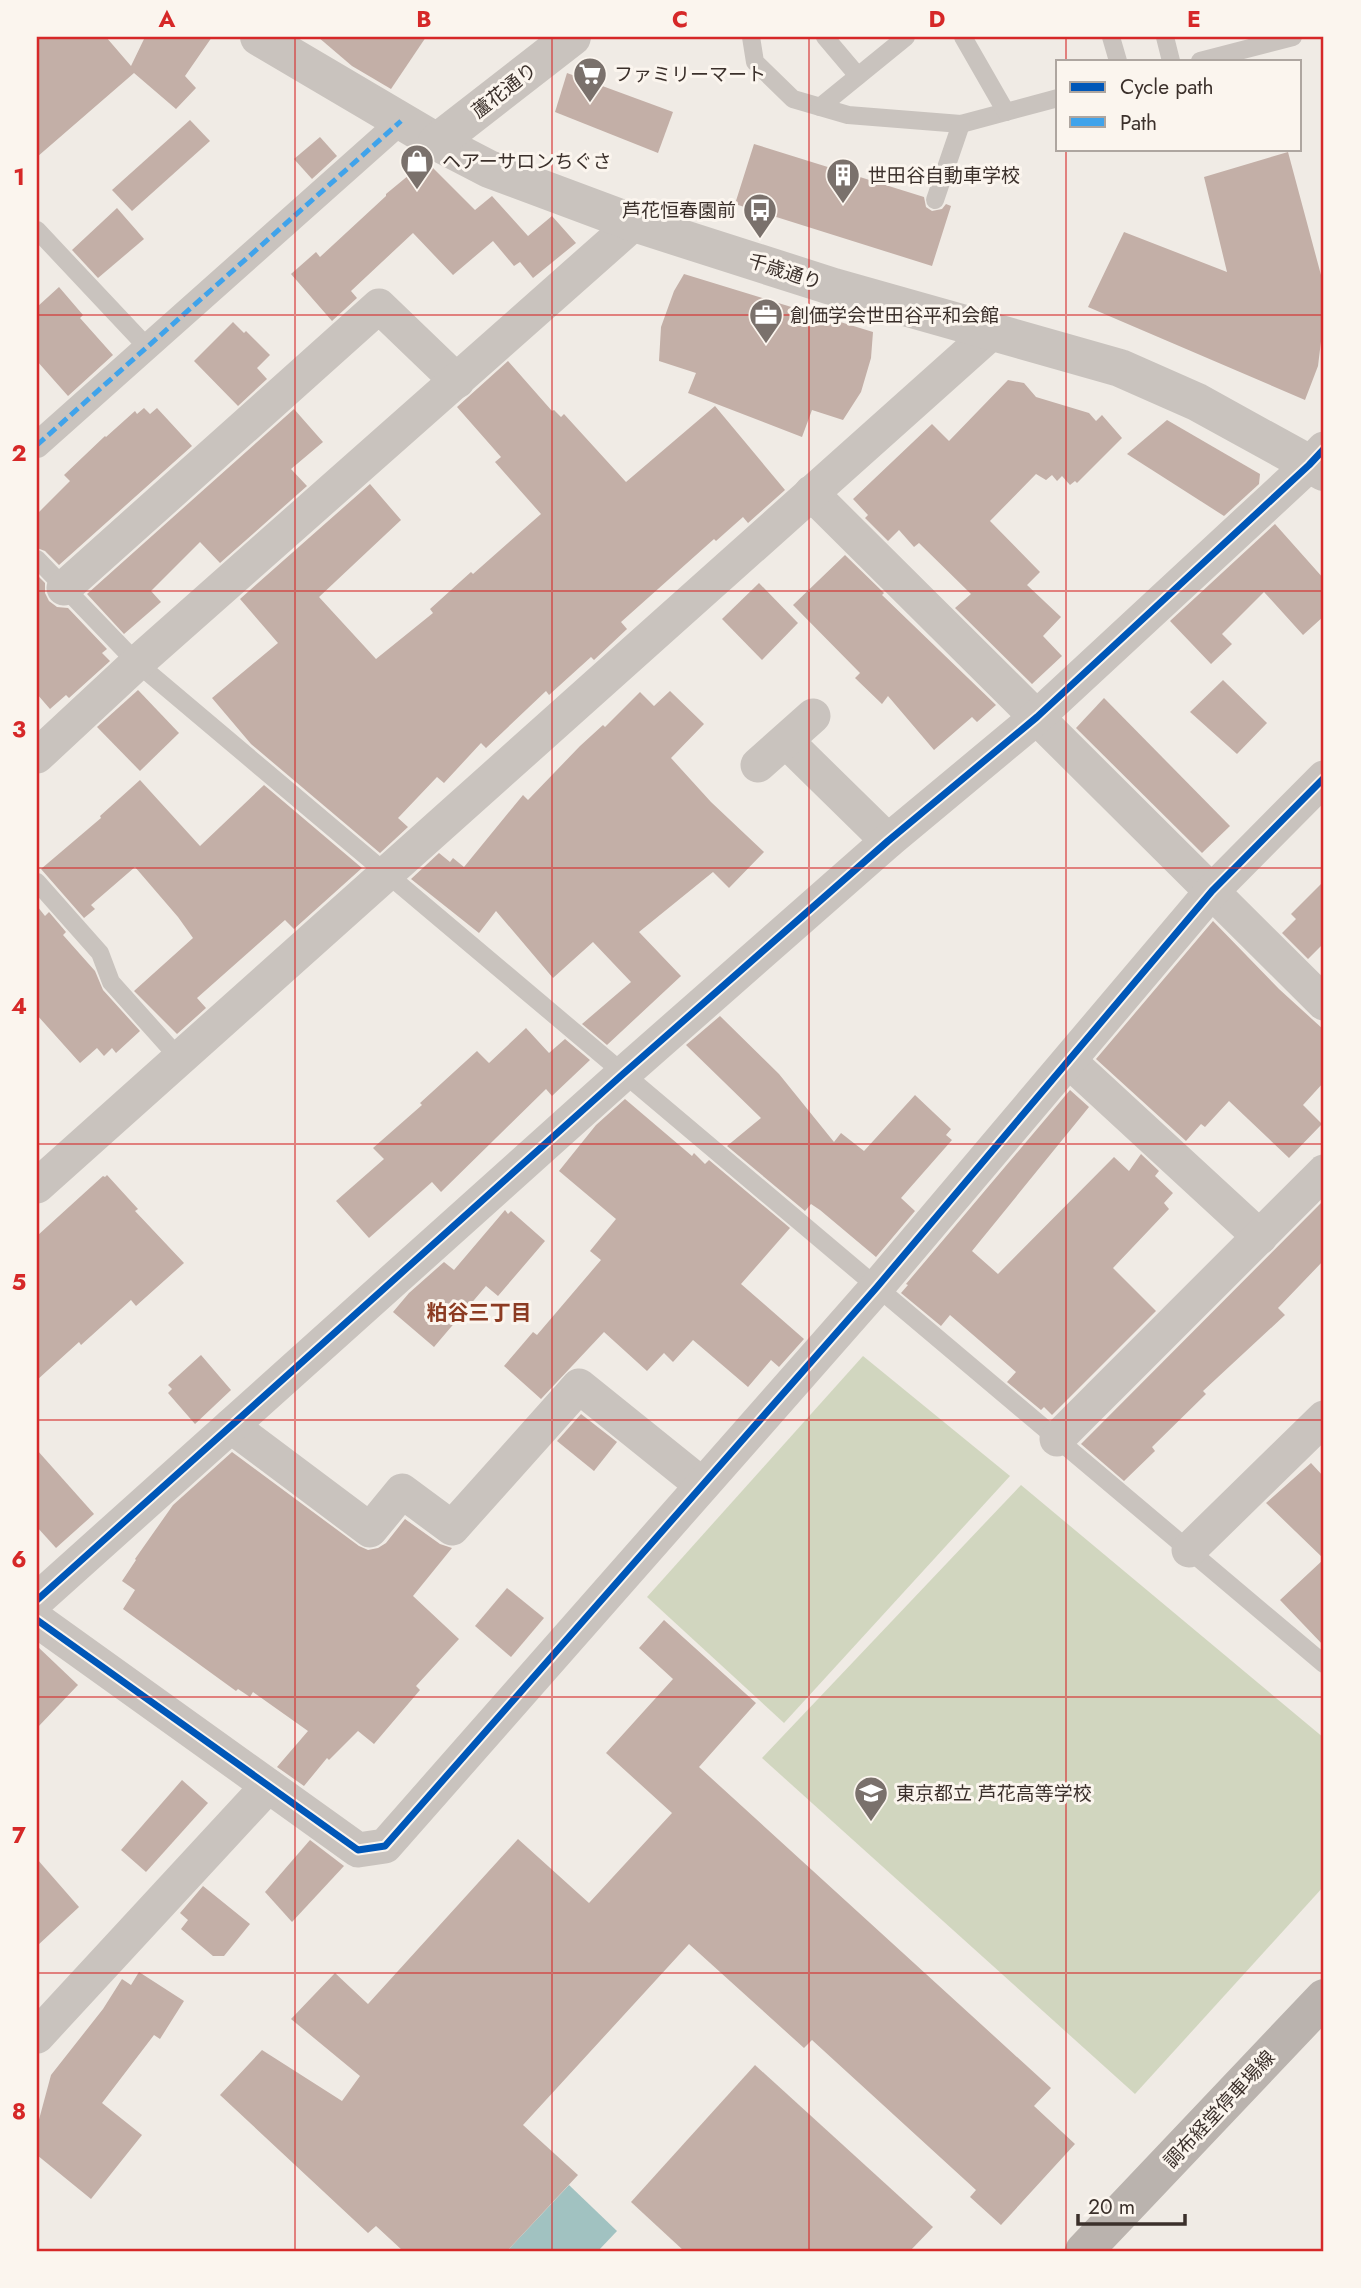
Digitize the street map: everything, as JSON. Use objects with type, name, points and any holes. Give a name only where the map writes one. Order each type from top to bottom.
[{"type":"main road","name":"調布経堂停車場線","points":[[1084,2251],[1324,1998]]},
{"type":"street","name":"千歳通り","points":[[259,37],[437,142],[489,169],[634,223],[834,286],[1120,368],[1319,462]]},
{"type":"street","name":"蘆花通り","points":[[437,142],[554,42]]},
{"type":"street","points":[[37,445],[401,121]]},
{"type":"street","points":[[37,756],[137,663],[634,223]]},
{"type":"street","points":[[64,588],[379,306],[457,381]]},
{"type":"street","points":[[37,1186],[992,331]]},
{"type":"street","points":[[37,1600],[623,1074],[888,841],[1037,717],[1319,462]]},
{"type":"street","points":[[811,492],[1324,1003]]},
{"type":"street","points":[[758,765],[813,716]]},
{"type":"street","points":[[786,741],[888,841]]},
{"type":"street","points":[[37,1620],[358,1850],[385,1846],[877,1287],[1212,891],[1324,778]]},
{"type":"street","points":[[1069,1061],[1261,1237]]},
{"type":"street","points":[[1057,1439],[1324,1172]]},
{"type":"street","points":[[231,1426],[370,1530],[402,1491],[452,1528],[579,1386],[702,1485]]},
{"type":"street","points":[[1189,1550],[1319,1433]]},
{"type":"street","points":[[37,2036],[268,1786]]},
{"type":"lane","points":[[751,37],[755,62],[793,99],[848,115],[961,124],[1056,99]]},
{"type":"lane","points":[[825,37],[858,76]]},
{"type":"lane","points":[[820,107],[906,37]]},
{"type":"lane","points":[[963,37],[1006,112]]},
{"type":"lane","points":[[1111,37],[1118,60]]},
{"type":"lane","points":[[1165,37],[1171,60]]},
{"type":"lane","points":[[1203,60],[1256,41],[1286,38]]},
{"type":"lane","points":[[935,200],[961,124]]},
{"type":"lane","points":[[37,230],[148,348]]},
{"type":"lane","points":[[37,559],[137,663],[1324,1664]]},
{"type":"lane","points":[[37,882],[100,953],[111,982],[179,1058]]},
{"type":"green space","points":[[863,1356],[1010,1476],[784,1723],[647,1597]]},
{"type":"green space","points":[[1021,1485],[1324,1738],[1324,1886],[1135,2094],[762,1758]]},
{"type":"water","points":[[569,2185],[617,2231],[598,2251],[507,2251]]},
{"type":"building","points":[[37,37],[106,37],[131,66],[145,37],[212,37],[185,76],[196,88],[176,109],[134,73],[37,157]]},
{"type":"building","points":[[318,37],[426,37],[391,89],[352,66]]},
{"type":"building","points":[[567,73],[673,112],[658,153],[555,112]]},
{"type":"building","points":[[190,120],[210,141],[132,211],[112,190]]},
{"type":"building","points":[[320,137],[337,156],[312,179],[294,159]]},
{"type":"building","name":"世田谷自動車学校","points":[[754,144],[924,197],[926,207],[932,211],[942,209],[946,204],[951,206],[932,266],[735,204]]},
{"type":"building","points":[[1288,152],[1321,275],[1323,325],[1318,366],[1305,400],[1088,307],[1124,232],[1227,272],[1204,177]]},
{"type":"building","points":[[426,161],[475,210],[492,196],[528,236],[552,216],[576,243],[533,278],[520,262],[514,266],[493,241],[453,275],[413,233],[351,291],[357,298],[332,321],[291,274],[316,252],[320,257],[386,194]]},
{"type":"building","points":[[117,208],[144,239],[98,278],[72,250]]},
{"type":"building","name":"創価学会世田谷平和会館","points":[[684,274],[873,332],[871,358],[861,392],[843,420],[812,410],[802,437],[688,393],[696,373],[659,361],[661,327],[674,291]]},
{"type":"building","points":[[59,287],[83,315],[80,318],[113,355],[68,396],[37,361],[37,307]]},
{"type":"building","points":[[233,322],[270,355],[257,368],[267,379],[238,406],[194,361]]},
{"type":"building","points":[[508,361],[552,411],[561,417],[564,414],[626,482],[715,406],[785,490],[748,523],[743,517],[716,541],[714,539],[621,622],[627,629],[594,660],[591,657],[549,695],[546,691],[486,748],[481,743],[444,783],[437,777],[398,818],[408,827],[380,853],[251,744],[212,698],[278,643],[240,599],[370,484],[401,520],[319,597],[376,659],[433,613],[430,609],[541,514],[495,462],[501,457],[457,407]]},
{"type":"building","points":[[1008,380],[1024,383],[1036,397],[1089,413],[1096,421],[1102,415],[1122,438],[1077,483],[1075,481],[1070,485],[1062,476],[1057,481],[1052,475],[1046,480],[1036,474],[990,521],[1040,572],[1027,585],[1061,617],[1043,636],[1062,656],[1032,684],[955,608],[971,594],[919,543],[914,547],[899,530],[888,541],[865,518],[868,515],[853,499],[932,424],[949,441]]},
{"type":"building","points":[[144,408],[150,414],[157,408],[192,446],[59,565],[45,551],[37,548],[37,514],[70,481],[64,475],[105,436],[135,411],[137,414]]},
{"type":"building","points":[[294,409],[323,442],[291,469],[307,486],[220,563],[200,542],[151,591],[161,602],[124,634],[87,594]]},
{"type":"building","points":[[1167,420],[1260,474],[1259,484],[1224,516],[1127,454]]},
{"type":"building","points":[[1275,524],[1324,579],[1324,616],[1303,635],[1264,592],[1222,634],[1232,644],[1211,664],[1170,621]]},
{"type":"building","points":[[845,555],[884,593],[882,595],[996,705],[977,722],[972,717],[934,750],[888,696],[882,704],[855,678],[860,673],[793,605]]},
{"type":"building","points":[[37,575],[45,583],[45,593],[49,601],[57,607],[68,608],[107,649],[102,653],[110,661],[69,698],[66,695],[50,709],[37,694]]},
{"type":"building","points":[[759,583],[798,623],[762,660],[722,619]]},
{"type":"building","points":[[1223,680],[1267,723],[1237,754],[1190,712]]},
{"type":"building","points":[[138,690],[179,733],[140,771],[97,727]]},
{"type":"building","points":[[670,691],[704,724],[671,758],[711,802],[764,852],[729,888],[713,872],[639,932],[681,976],[607,1045],[582,1024],[631,982],[593,942],[553,978],[496,911],[479,933],[411,879],[439,853],[450,862],[453,858],[464,867],[523,795],[528,800],[580,746],[603,725],[605,727],[640,692],[654,706]]},
{"type":"building","points":[[1104,698],[1230,826],[1202,853],[1076,728]]},
{"type":"building","points":[[140,780],[200,846],[264,785],[362,868],[294,929],[285,920],[197,998],[206,1008],[177,1034],[134,991],[193,938],[178,917],[135,867],[91,905],[95,909],[84,918],[41,869],[101,818],[100,816]]},
{"type":"building","points":[[1324,881],[1324,947],[1322,945],[1308,959],[1282,933],[1296,919],[1291,914]]},
{"type":"building","points":[[37,906],[45,916],[49,912],[66,932],[63,935],[95,971],[103,990],[140,1031],[116,1053],[112,1048],[104,1056],[97,1048],[80,1063],[37,1015]]},
{"type":"building","points":[[1213,921],[1279,989],[1324,1030],[1324,1082],[1303,1105],[1322,1124],[1289,1158],[1229,1101],[1205,1127],[1201,1124],[1186,1141],[1096,1059]]},
{"type":"building","points":[[720,1016],[779,1074],[834,1142],[841,1133],[864,1151],[915,1095],[951,1129],[946,1135],[952,1140],[901,1198],[915,1211],[876,1257],[811,1204],[805,1211],[727,1146],[761,1118],[686,1045]]},
{"type":"building","points":[[526,1028],[549,1053],[565,1039],[590,1060],[552,1096],[546,1089],[441,1192],[432,1182],[369,1238],[336,1201],[384,1159],[373,1148],[477,1051],[489,1063]]},
{"type":"building","points":[[1070,1090],[1089,1107],[972,1251],[998,1274],[1114,1157],[1129,1171],[1141,1154],[1159,1171],[1155,1176],[1173,1193],[1164,1203],[1169,1209],[1113,1268],[1156,1311],[1052,1415],[1044,1407],[1041,1410],[1007,1382],[1016,1372],[950,1315],[941,1326],[901,1293]]},
{"type":"building","points":[[625,1099],[692,1156],[694,1153],[705,1164],[709,1160],[790,1228],[741,1284],[804,1339],[779,1367],[771,1360],[748,1387],[693,1340],[673,1362],[664,1353],[647,1371],[604,1332],[541,1399],[504,1366],[533,1332],[537,1335],[601,1260],[590,1251],[616,1219],[559,1171],[596,1125]]},
{"type":"building","points":[[107,1175],[138,1209],[135,1211],[184,1263],[136,1306],[131,1300],[37,1380],[37,1236]]},
{"type":"building","points":[[1324,1200],[1324,1260],[1278,1308],[1285,1315],[1203,1391],[1206,1394],[1152,1447],[1155,1451],[1124,1481],[1081,1444]]},
{"type":"building","points":[[505,1210],[508,1214],[511,1211],[545,1241],[498,1296],[486,1286],[434,1347],[393,1312],[409,1293],[444,1262],[454,1270]]},
{"type":"building","points":[[201,1355],[231,1390],[195,1424],[168,1393],[172,1389],[168,1385]]},
{"type":"building","points":[[581,1414],[617,1442],[594,1471],[557,1441]]},
{"type":"building","points":[[37,1450],[94,1514],[56,1548],[37,1527]]},
{"type":"building","points":[[232,1452],[368,1550],[386,1543],[405,1519],[440,1544],[452,1548],[413,1596],[459,1639],[416,1686],[420,1690],[374,1744],[358,1731],[329,1760],[327,1758],[304,1786],[277,1767],[308,1731],[253,1692],[250,1697],[238,1689],[236,1691],[123,1609],[135,1590],[122,1581],[135,1559],[173,1505]]},
{"type":"building","points":[[1311,1463],[1324,1477],[1324,1559],[1266,1503]]},
{"type":"building","points":[[1324,1559],[1324,1646],[1280,1600]]},
{"type":"building","points":[[507,1588],[544,1618],[511,1657],[475,1626]]},
{"type":"building","points":[[664,1620],[756,1703],[699,1767],[1051,2088],[1034,2106],[1075,2144],[1001,2225],[970,2197],[976,2190],[812,2040],[804,2048],[689,1944],[523,2125],[578,2175],[507,2251],[403,2251],[376,2226],[368,2233],[220,2095],[262,2050],[342,2101],[360,2076],[291,2019],[335,1973],[368,2004],[518,1839],[589,1903],[672,1813],[606,1753],[673,1679],[639,1648]]},
{"type":"building","points":[[37,1646],[78,1685],[37,1728]]},
{"type":"building","points":[[182,1780],[208,1803],[146,1872],[121,1850]]},
{"type":"building","points":[[310,1840],[344,1866],[292,1922],[265,1892]]},
{"type":"building","points":[[37,1859],[79,1907],[37,1946]]},
{"type":"building","points":[[203,1886],[250,1924],[224,1956],[213,1956],[181,1929],[188,1920],[180,1913]]},
{"type":"building","points":[[139,1972],[184,2001],[160,2039],[154,2035],[102,2103],[142,2135],[91,2199],[37,2155],[37,2127],[51,2075],[103,2009],[122,1979],[131,1985]]},
{"type":"building","points":[[755,2065],[933,2227],[910,2251],[684,2251],[631,2202]]},
{"type":"marked path","points":[[37,445],[401,121]]},
{"type":"cycle path","points":[[37,1600],[623,1074],[888,841],[1037,717],[1324,449]]},
{"type":"cycle path","points":[[37,1620],[358,1850],[385,1846],[877,1287],[1212,891],[1324,778]]},
{"type":"place","name":"ファミリーマート","points":[[590,104]]},
{"type":"place","name":"ヘアーサロンちぐさ","points":[[417,191]]},
{"type":"place","name":"世田谷自動車学校","points":[[843,205]]},
{"type":"place","name":"芦花恒春園前","points":[[760,240]]},
{"type":"place","name":"創価学会世田谷平和会館","points":[[766,345]]},
{"type":"place","name":"東京都立 芦花高等学校","points":[[871,1823]]},
{"type":"district","name":"粕谷三丁目","points":[[479,1313]]}]
